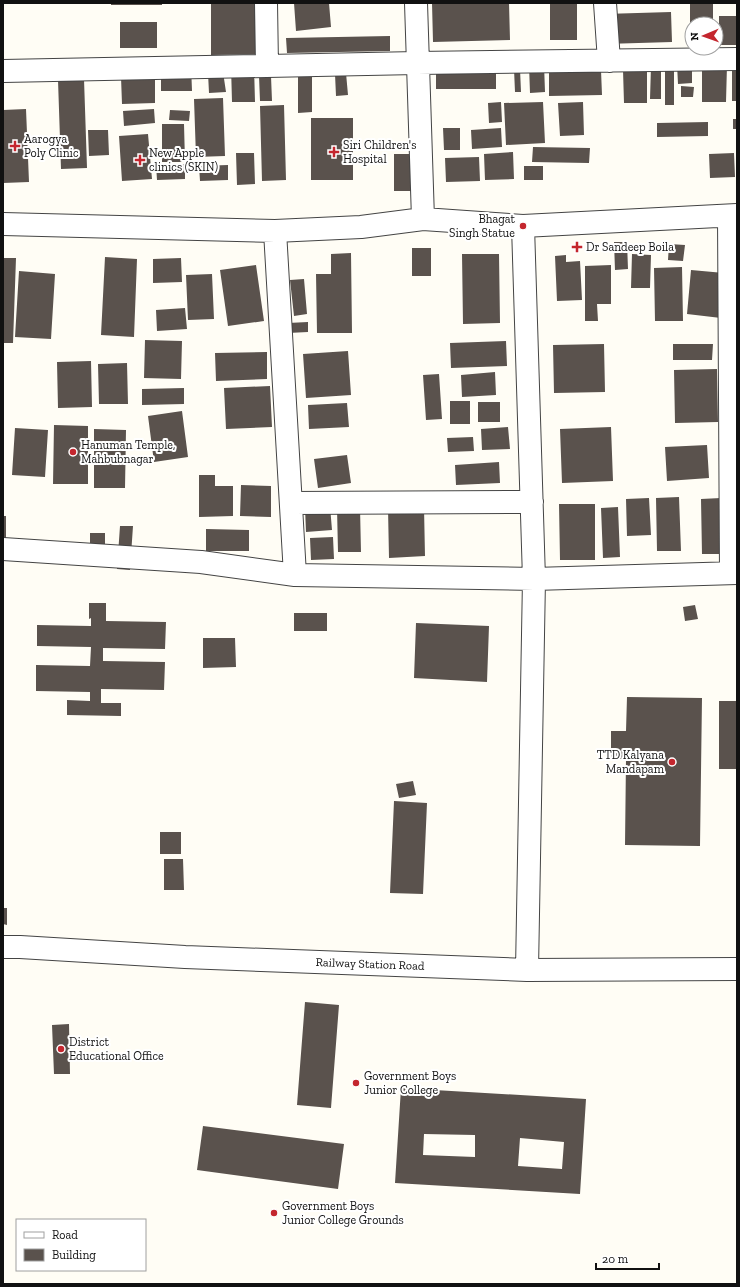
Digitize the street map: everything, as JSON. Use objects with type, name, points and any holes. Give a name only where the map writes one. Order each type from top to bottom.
[{"type":"street","points":[[266,3],[267,66]]},
{"type":"street","points":[[416,3],[423,219]]},
{"type":"street","points":[[605,3],[609,61]]},
{"type":"street","points":[[3,71],[417,63],[737,59]]},
{"type":"street","points":[[3,224],[275,231],[361,227],[423,219],[523,226],[733,216],[734,574],[534,579],[295,575],[201,562],[3,549]]},
{"type":"street","points":[[523,226],[534,579],[527,970]]},
{"type":"street","points":[[275,231],[295,575]]},
{"type":"street","points":[[291,503],[532,502]]},
{"type":"street","name":"Railway Station Road","points":[[3,947],[185,957],[527,970],[737,969]]},
{"type":"building","points":[[111,3],[162,3],[162,5],[111,5]]},
{"type":"building","points":[[211,3],[266,3],[267,54],[211,55]]},
{"type":"building","points":[[294,3],[329,3],[331,27],[296,31]]},
{"type":"building","points":[[432,3],[509,3],[510,40],[433,42]]},
{"type":"building","points":[[690,3],[713,3],[713,16],[690,16]]},
{"type":"building","points":[[550,4],[577,4],[577,40],[550,40]]},
{"type":"building","points":[[671,12],[672,42],[605,44],[604,14]]},
{"type":"building","points":[[724,16],[737,16],[737,45],[724,45]]},
{"type":"building","points":[[120,22],[157,22],[157,48],[120,48]]},
{"type":"building","points":[[390,36],[390,51],[287,53],[286,38]]},
{"type":"building","points":[[496,61],[496,89],[436,89],[436,62]]},
{"type":"building","points":[[732,62],[737,62],[737,101],[732,101]]},
{"type":"building","points":[[692,63],[692,83],[678,84],[677,64]]},
{"type":"building","points":[[544,64],[545,92],[530,93],[529,65]]},
{"type":"building","points":[[161,65],[191,65],[192,91],[161,91]]},
{"type":"building","points":[[661,65],[661,99],[650,99],[651,66]]},
{"type":"building","points":[[702,65],[727,65],[726,102],[702,102]]},
{"type":"building","points":[[231,66],[254,66],[255,102],[232,102]]},
{"type":"building","points":[[665,66],[674,66],[674,105],[665,105]]},
{"type":"building","points":[[514,69],[520,69],[521,92],[515,92]]},
{"type":"building","points":[[298,70],[312,70],[312,112],[298,113]]},
{"type":"building","points":[[601,70],[602,95],[549,96],[549,71]]},
{"type":"building","points":[[623,70],[647,70],[647,103],[624,103]]},
{"type":"building","points":[[223,72],[226,92],[209,93],[208,73]]},
{"type":"building","points":[[346,73],[348,95],[336,96],[335,74]]},
{"type":"building","points":[[155,76],[155,103],[122,104],[121,77]]},
{"type":"building","points":[[259,76],[271,76],[272,101],[260,101]]},
{"type":"building","points":[[84,79],[87,168],[61,169],[58,80]]},
{"type":"building","points":[[681,86],[694,87],[693,97],[681,97]]},
{"type":"building","points":[[223,98],[225,156],[196,157],[194,99]]},
{"type":"building","points":[[501,102],[502,122],[489,123],[488,103]]},
{"type":"building","points":[[543,102],[545,143],[506,145],[504,103]]},
{"type":"building","points":[[583,102],[584,135],[560,136],[558,103]]},
{"type":"building","points":[[284,105],[286,180],[262,181],[260,106]]},
{"type":"building","name":"Aarogya Poly Clinic","points":[[26,109],[29,182],[3,183],[3,110]]},
{"type":"building","points":[[154,109],[155,123],[124,126],[123,111]]},
{"type":"building","points":[[170,110],[190,111],[189,121],[169,120]]},
{"type":"building","points":[[311,118],[353,118],[353,180],[311,180]]},
{"type":"building","points":[[733,119],[737,119],[737,129],[733,129]]},
{"type":"building","points":[[708,122],[708,136],[657,137],[657,123]]},
{"type":"building","points":[[162,124],[184,124],[185,162],[162,162]]},
{"type":"building","points":[[443,128],[460,128],[460,150],[444,150]]},
{"type":"building","points":[[501,128],[502,147],[472,149],[471,130]]},
{"type":"building","points":[[88,130],[108,130],[109,155],[89,156]]},
{"type":"building","points":[[148,134],[152,179],[122,181],[119,136]]},
{"type":"building","points":[[533,147],[590,148],[589,163],[532,162]]},
{"type":"building","points":[[513,152],[514,179],[485,180],[484,154]]},
{"type":"building","points":[[236,153],[254,153],[255,184],[237,185]]},
{"type":"building","points":[[734,153],[735,177],[710,178],[709,154]]},
{"type":"building","points":[[394,154],[419,154],[419,191],[394,191]]},
{"type":"building","points":[[479,157],[480,181],[446,182],[445,158]]},
{"type":"building","points":[[185,164],[185,179],[157,180],[156,165]]},
{"type":"building","points":[[228,165],[228,180],[200,181],[199,166]]},
{"type":"building","points":[[524,166],[543,166],[543,180],[524,180]]},
{"type":"building","points":[[614,242],[627,242],[628,269],[615,270]]},
{"type":"building","points":[[669,244],[685,245],[683,261],[668,260]]},
{"type":"building","points":[[412,248],[431,248],[431,276],[412,276]]},
{"type":"building","points":[[351,253],[352,333],[317,333],[316,274],[331,274],[331,254]]},
{"type":"building","points":[[462,254],[499,254],[500,323],[463,324]]},
{"type":"building","points":[[632,254],[651,255],[650,288],[631,288]]},
{"type":"building","points":[[566,255],[566,262],[580,261],[582,300],[557,301],[555,256]]},
{"type":"building","points":[[105,257],[137,259],[134,337],[101,335]]},
{"type":"building","points":[[3,258],[16,258],[13,343],[3,343]]},
{"type":"building","points":[[181,258],[182,282],[153,283],[153,259]]},
{"type":"building","points":[[256,265],[264,321],[228,326],[220,270]]},
{"type":"building","points":[[611,265],[611,304],[597,304],[598,321],[585,321],[585,266]]},
{"type":"building","points":[[682,267],[683,321],[655,321],[654,268]]},
{"type":"building","points":[[691,270],[724,273],[721,318],[687,314]]},
{"type":"building","points":[[19,271],[55,274],[51,339],[15,337]]},
{"type":"building","points":[[212,274],[214,319],[188,320],[186,275]]},
{"type":"building","points":[[304,279],[307,314],[294,316],[290,280]]},
{"type":"building","points":[[185,308],[187,329],[157,331],[156,310]]},
{"type":"building","points":[[308,322],[308,332],[288,333],[288,323]]},
{"type":"building","points":[[145,340],[182,341],[181,379],[144,378]]},
{"type":"building","points":[[506,341],[507,366],[451,368],[450,343]]},
{"type":"building","points":[[604,344],[605,392],[554,393],[553,345]]},
{"type":"building","points":[[673,344],[713,344],[712,360],[673,360]]},
{"type":"building","points":[[348,351],[351,395],[306,398],[303,354]]},
{"type":"building","points":[[267,352],[267,379],[216,381],[215,353]]},
{"type":"building","points":[[91,361],[92,407],[58,408],[57,362]]},
{"type":"building","points":[[127,363],[128,404],[99,404],[98,364]]},
{"type":"building","points":[[717,369],[718,422],[675,423],[674,370]]},
{"type":"building","points":[[495,372],[496,395],[462,397],[461,375]]},
{"type":"building","points":[[439,374],[442,419],[426,420],[423,375]]},
{"type":"building","points":[[270,386],[272,427],[226,429],[224,388]]},
{"type":"building","points":[[184,388],[184,404],[142,405],[142,389]]},
{"type":"building","points":[[450,401],[470,401],[470,424],[450,424]]},
{"type":"building","points":[[478,402],[500,402],[500,422],[478,422]]},
{"type":"building","points":[[347,403],[349,427],[309,429],[308,405]]},
{"type":"building","points":[[182,411],[188,457],[154,462],[148,416]]},
{"type":"building","points":[[54,425],[88,426],[88,484],[53,484]]},
{"type":"building","points":[[508,427],[510,449],[482,450],[481,429]]},
{"type":"building","points":[[611,427],[613,481],[562,483],[560,429]]},
{"type":"building","points":[[15,428],[48,430],[45,477],[12,475]]},
{"type":"building","points":[[94,429],[126,430],[125,488],[94,488]]},
{"type":"building","points":[[473,437],[474,451],[448,452],[447,438]]},
{"type":"building","points":[[707,445],[709,478],[667,481],[665,447]]},
{"type":"building","points":[[347,455],[351,483],[318,488],[314,459]]},
{"type":"building","points":[[499,462],[500,483],[456,485],[455,465]]},
{"type":"building","points":[[199,475],[215,475],[215,486],[233,486],[233,516],[199,517]]},
{"type":"building","points":[[241,485],[271,486],[271,517],[240,516]]},
{"type":"building","points":[[679,497],[681,551],[657,551],[656,498]]},
{"type":"building","points":[[649,498],[651,535],[627,536],[626,499]]},
{"type":"building","points":[[721,498],[723,554],[702,554],[701,499]]},
{"type":"building","points":[[559,504],[595,504],[595,560],[560,560]]},
{"type":"building","points":[[330,506],[332,530],[306,532],[305,508]]},
{"type":"building","points":[[360,507],[361,552],[338,552],[337,508]]},
{"type":"building","points":[[424,507],[425,556],[389,558],[388,508]]},
{"type":"building","points":[[618,507],[620,557],[603,558],[601,508]]},
{"type":"building","points":[[3,516],[6,516],[6,557],[3,557]]},
{"type":"building","points":[[120,526],[133,526],[130,570],[117,569]]},
{"type":"building","points":[[206,529],[249,530],[249,551],[206,551]]},
{"type":"building","points":[[90,533],[105,533],[105,565],[90,565]]},
{"type":"building","points":[[333,537],[334,559],[311,560],[310,538]]},
{"type":"building","points":[[89,603],[106,603],[106,621],[166,622],[165,649],[103,648],[103,661],[165,662],[164,690],[101,689],[101,703],[121,703],[121,716],[67,715],[67,700],[90,701],[90,692],[36,691],[36,665],[90,666],[91,647],[37,646],[37,625],[91,626],[91,618],[89,619]]},
{"type":"building","points":[[695,605],[698,619],[685,621],[683,607]]},
{"type":"building","points":[[294,613],[327,613],[327,631],[294,631]]},
{"type":"building","points":[[416,623],[489,626],[487,682],[414,678]]},
{"type":"building","points":[[203,638],[235,638],[236,667],[203,668]]},
{"type":"building","points":[[627,697],[702,698],[700,846],[625,845],[626,759],[611,759],[611,731],[626,731]]},
{"type":"building","points":[[719,701],[737,701],[737,769],[719,769]]},
{"type":"building","points":[[413,781],[416,795],[399,798],[396,784]]},
{"type":"building","points":[[394,801],[427,803],[423,894],[390,893]]},
{"type":"building","points":[[160,832],[181,832],[181,854],[160,854]]},
{"type":"building","points":[[164,859],[183,859],[184,890],[164,890]]},
{"type":"building","points":[[3,908],[7,908],[7,925],[3,924]]},
{"type":"building","points":[[305,1002],[339,1005],[331,1108],[297,1105]]},
{"type":"building","name":"District Educational Office","points":[[69,1024],[70,1074],[54,1074],[52,1025]]},
{"type":"building","points":[[401,1088],[586,1099],[580,1194],[395,1183]],"holes":[[[424,1134],[475,1135],[475,1157],[423,1155]],[[520,1138],[564,1142],[562,1169],[518,1166]]]},
{"type":"building","points":[[203,1126],[344,1144],[338,1189],[197,1170]]},
{"type":"place","name":"Aarogya Poly Clinic","points":[[15,146]]},
{"type":"place","name":"Siri Children's Hospital","points":[[334,152]]},
{"type":"place","name":"New Apple clinics (SKIN)","points":[[140,160]]},
{"type":"place","name":"Bhagat Singh Statue","points":[[523,226]]},
{"type":"place","name":"Dr Sandeep Boila","points":[[577,247]]},
{"type":"place","name":"Hanuman Temple, Mahbubnagar","points":[[73,452]]},
{"type":"place","name":"TTD Kalyana Mandapam","points":[[672,762]]},
{"type":"place","name":"District Educational Office","points":[[61,1049]]},
{"type":"place","name":"Government Boys Junior College","points":[[356,1083]]},
{"type":"place","name":"Government Boys Junior College Grounds","points":[[274,1213]]}]
